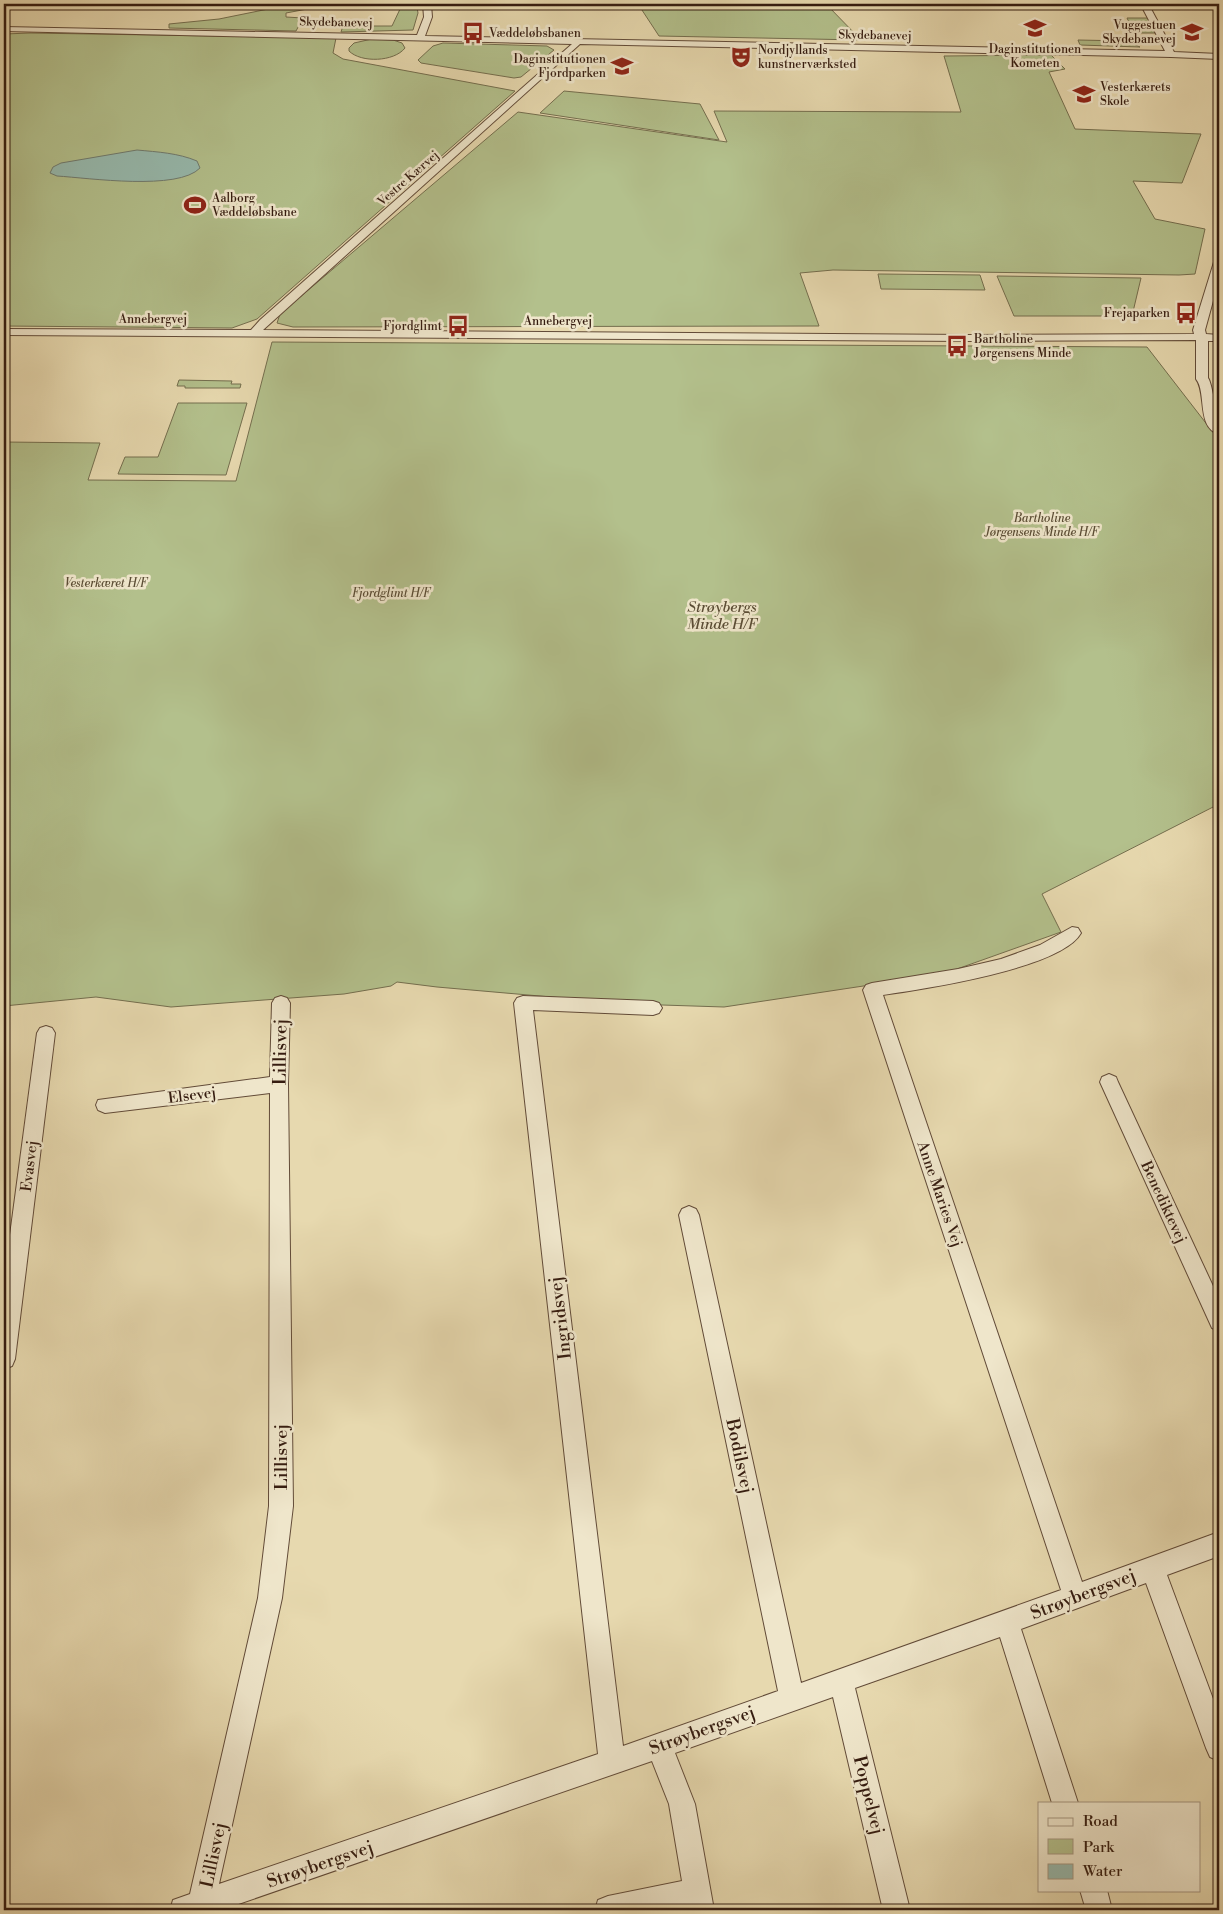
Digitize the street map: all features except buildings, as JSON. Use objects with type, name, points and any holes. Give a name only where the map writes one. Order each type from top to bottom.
[{"type":"street","points":[[420,36],[428,17],[427,4]]},
{"type":"street","points":[[1146,7],[1170,52]]},
{"type":"street","name":"Skydebanevej","points":[[4,29],[1219,52]]},
{"type":"street","name":"Vestre Kærvej","points":[[254,334],[271,316],[521,95],[576,45],[579,40]]},
{"type":"street","name":"Skydebanevej","points":[[1170,52],[1219,57]]},
{"type":"street","points":[[1219,262],[1199,330],[1202,379],[1206,382],[1219,384]]},
{"type":"street","name":"Annebergvej","points":[[4,332],[1219,338]]},
{"type":"street","name":"Annebergvej","points":[[1201,339],[1219,343]]},
{"type":"street","points":[[1206,382],[1211,420],[1219,430]]},
{"type":"street","name":"Anne Maries Vej","points":[[1072,933],[1043,951],[1009,963],[954,976],[872,990],[1075,1598]]},
{"type":"street","name":"Lillisvej","points":[[195,1908],[270,1598],[281,1506],[279,1084],[282,1003]]},
{"type":"street","name":"Ingridsvej","points":[[612,1762],[523,1003],[653,1008]]},
{"type":"street","name":"Evasvej","points":[[4,1359],[46,1033]]},
{"type":"street","name":"Benediktevej","points":[[1109,1082],[1219,1321]]},
{"type":"street","name":"Elsevej","points":[[105,1105],[279,1084]]},
{"type":"street","name":"Bodilsvej","points":[[689,1215],[792,1697]]},
{"type":"street","name":"Strøybergsvej","points":[[195,1908],[659,1746],[792,1697],[1075,1598],[1219,1544]]},
{"type":"street","points":[[1152,1568],[1219,1748]]},
{"type":"street","points":[[1007,1622],[1065,1802]]},
{"type":"street","name":"Poppelvej","points":[[841,1680],[897,1910]]},
{"type":"street","points":[[608,1910],[699,1901],[682,1804],[659,1746]]},
{"type":"street","points":[[1094,1892],[1099,1910]]},
{"type":"green space","points":[[293,4],[334,4],[286,13],[286,17],[303,18],[296,31],[169,28],[169,24],[219,19]]},
{"type":"green space","points":[[413,4],[417,7],[418,13],[413,30],[341,32],[343,26],[392,26],[401,7]]},
{"type":"green space","points":[[638,4],[826,4],[861,40],[659,36]]},
{"type":"green space","points":[[1127,18],[1148,18],[1155,33],[1134,33]]},
{"type":"green space","name":"Aalborg Væddeløbsbane","points":[[4,34],[336,38],[333,53],[343,59],[515,91],[257,319],[232,328],[4,326]]},
{"type":"green space","points":[[372,39],[393,40],[402,43],[405,48],[393,56],[377,59],[361,58],[349,51],[349,48],[354,43]]},
{"type":"green space","points":[[1078,40],[1127,41],[1140,47],[1080,45]]},
{"type":"green space","points":[[443,43],[547,46],[554,50],[521,77],[514,78],[421,63],[418,60],[433,46]]},
{"type":"green space","points":[[1051,55],[1065,69],[1049,72],[1075,129],[1201,134],[1182,183],[1133,181],[1155,219],[1205,229],[1195,274],[833,270],[800,273],[819,326],[293,327],[277,323],[280,314],[518,112],[727,142],[714,111],[961,112],[944,56]]},
{"type":"green space","points":[[564,91],[700,104],[719,140],[540,113]]},
{"type":"green space","points":[[878,274],[980,275],[985,290],[881,289]]},
{"type":"green space","points":[[997,276],[1141,278],[1132,316],[1014,316]]},
{"type":"green space","points":[[272,342],[1147,347],[1219,440],[1219,804],[1042,894],[1061,932],[943,974],[724,1007],[631,1004],[397,982],[391,986],[344,994],[171,1007],[96,997],[4,1006],[4,442],[100,443],[88,480],[236,481]]},
{"type":"green space","points":[[179,380],[232,381],[231,384],[241,384],[240,388],[185,388],[185,386],[177,386]]},
{"type":"green space","points":[[178,403],[247,403],[226,475],[118,474],[125,457],[158,457]]},
{"type":"water","points":[[137,150],[183,156],[197,161],[200,168],[189,175],[154,181],[90,179],[57,176],[50,173],[53,167],[61,163]]},
{"type":"place","name":"Daginstitutionen Kometen","points":[[1035,28]]},
{"type":"place","name":"Vuggestuen Skydebanevej","points":[[1192,32]]},
{"type":"place","name":"Væddeløbsbanen","points":[[473,33]]},
{"type":"place","name":"Nordjyllands kunstnerværksted","points":[[741,57]]},
{"type":"place","name":"Daginstitutionen Fjordparken","points":[[622,66]]},
{"type":"place","name":"Vesterkærets Skole","points":[[1084,94]]},
{"type":"place","name":"Aalborg Væddeløbsbane","points":[[195,205]]},
{"type":"place","name":"Frejaparken","points":[[1186,313]]},
{"type":"place","name":"Fjordglimt","points":[[458,326]]},
{"type":"place","name":"Bartholine Jørgensens Minde","points":[[957,346]]},
{"type":"park label","name":"Bartholine Jørgensens Minde H/F","points":[[1042,525]]},
{"type":"park label","name":"Vesterkæret H/F","points":[[106,583]]},
{"type":"park label","name":"Fjordglimt H/F","points":[[391,593]]},
{"type":"park label","name":"Strøybergs Minde H/F","points":[[722,616]]}]
